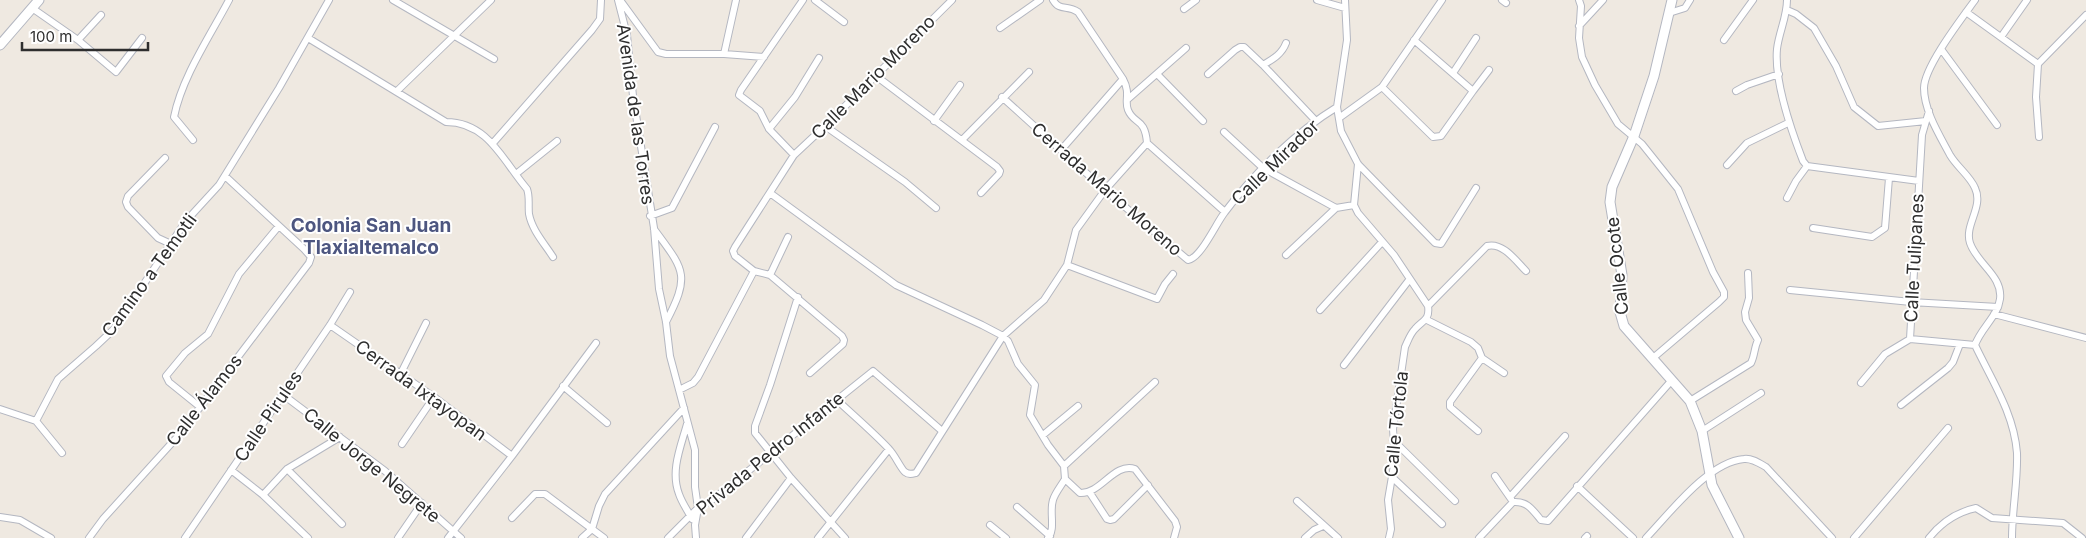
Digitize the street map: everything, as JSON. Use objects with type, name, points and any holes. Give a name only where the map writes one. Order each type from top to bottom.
[{"type":"street","points":[[0,45],[39,0]]},
{"type":"street","points":[[193,140],[177,123],[174,117],[186,80],[229,0]]},
{"type":"street","name":"Camino a Temotli","points":[[36,420],[58,379],[113,330],[186,221],[219,185],[329,0]]},
{"type":"street","points":[[393,0],[494,59]]},
{"type":"street","points":[[397,91],[491,0]]},
{"type":"street","points":[[493,143],[592,30],[600,19],[601,0]]},
{"type":"street","points":[[619,0],[658,52],[666,54],[724,54],[764,57]]},
{"type":"street","name":"Avenida de las Torres","points":[[619,0],[627,35],[650,216],[654,228],[658,289],[666,322],[670,356],[694,450],[695,487],[698,508],[695,525],[696,538]]},
{"type":"street","points":[[724,54],[736,0]]},
{"type":"street","points":[[794,155],[769,129],[760,112],[739,95],[740,90],[803,0]]},
{"type":"street","points":[[814,0],[844,22]]},
{"type":"street","points":[[1000,28],[1040,0]]},
{"type":"street","points":[[1053,0],[1056,6],[1068,7],[1078,12],[1123,79],[1128,88],[1127,106],[1129,112],[1146,131],[1147,143],[1225,212]]},
{"type":"street","points":[[1184,9],[1196,0]]},
{"type":"street","points":[[1317,0],[1345,8]]},
{"type":"street","points":[[1345,0],[1347,40],[1337,107],[1345,140],[1358,164],[1435,242],[1442,244],[1476,188]]},
{"type":"street","points":[[1339,118],[1382,87],[1442,0]]},
{"type":"street","points":[[1579,0],[1581,6],[1579,38],[1582,57],[1595,85],[1615,120],[1624,130],[1634,136],[1660,164],[1678,189],[1713,272],[1724,292],[1724,298],[1653,358]]},
{"type":"street","points":[[1579,26],[1603,0]]},
{"type":"street","name":"Calle Ocote","points":[[1672,0],[1654,76],[1634,136],[1612,187],[1610,202],[1622,275],[1620,312],[1624,326],[1690,401],[1702,430],[1709,473],[1717,496],[1739,538]]},
{"type":"street","points":[[1669,13],[1685,8],[1690,0]]},
{"type":"street","points":[[1724,40],[1753,0]]},
{"type":"street","points":[[1787,0],[1787,10],[1777,49],[1779,74],[1788,124],[1802,161],[1807,166],[1919,181]]},
{"type":"street","points":[[1975,0],[1952,30],[1924,86],[1929,111],[1941,138],[1954,161],[1976,188],[1978,200],[1969,229],[1970,242],[1977,258],[1996,279],[2000,293],[1998,308],[1978,337],[1975,345],[1999,392],[2017,452],[2012,538]]},
{"type":"street","points":[[2002,37],[2027,0]]},
{"type":"street","name":"Calle Mario Moreno","points":[[754,271],[735,256],[733,251],[794,155],[876,76],[948,1]]},
{"type":"street","points":[[32,8],[78,40],[116,72],[142,38]]},
{"type":"street","points":[[1787,10],[1796,14],[1814,28],[1836,66],[1854,107],[1860,112],[1878,126],[1926,121]]},
{"type":"street","points":[[1966,12],[2038,64]]},
{"type":"street","points":[[2039,137],[2036,97],[2038,64],[2086,14]]},
{"type":"street","points":[[78,40],[101,15]]},
{"type":"street","points":[[308,38],[446,122],[464,123],[493,143],[529,195],[529,213],[534,229],[553,257]]},
{"type":"street","points":[[1453,73],[1476,38]]},
{"type":"street","points":[[1414,40],[1473,91]]},
{"type":"street","points":[[1263,65],[1284,49],[1286,43]]},
{"type":"street","points":[[1208,74],[1240,47],[1244,47],[1315,120]]},
{"type":"street","points":[[1128,99],[1186,48]]},
{"type":"street","points":[[1941,49],[1997,125]]},
{"type":"street","points":[[769,129],[795,98],[819,58]]},
{"type":"street","points":[[1382,87],[1433,136],[1438,138],[1442,136],[1489,70]]},
{"type":"street","points":[[962,140],[1002,97],[1029,72]]},
{"type":"street","points":[[1156,74],[1203,121]]},
{"type":"street","points":[[1736,91],[1746,85],[1779,74]]},
{"type":"street","points":[[876,76],[1000,170],[1000,174],[980,193]]},
{"type":"street","points":[[1061,150],[1123,79]]},
{"type":"street","points":[[934,121],[960,85]]},
{"type":"street","name":"Cerrada Mario Moreno","points":[[1002,97],[1104,190],[1188,260],[1193,259],[1200,252],[1225,212]]},
{"type":"street","name":"Calle Mirador","points":[[1225,212],[1263,168],[1315,120],[1337,107]]},
{"type":"street","name":"Calle Tulipanes","points":[[1861,382],[1885,354],[1910,339],[1922,135],[1929,111]]},
{"type":"street","points":[[1726,164],[1747,143],[1788,124]]},
{"type":"street","points":[[650,216],[672,208],[715,126]]},
{"type":"street","points":[[826,126],[905,182],[936,208]]},
{"type":"street","points":[[1224,132],[1263,168],[1336,208]]},
{"type":"street","points":[[516,174],[557,141]]},
{"type":"street","points":[[837,400],[889,449],[899,460],[902,468],[911,474],[916,473],[1003,336],[1044,300],[1067,265],[1076,230],[1104,190],[1147,143]]},
{"type":"street","points":[[165,158],[128,196],[126,202],[128,207],[158,238],[171,244]]},
{"type":"street","points":[[1358,164],[1354,205],[1358,213],[1394,255],[1428,306],[1429,314],[1427,320],[1471,342],[1478,348],[1482,358],[1504,373]]},
{"type":"street","points":[[1787,198],[1807,166]]},
{"type":"street","points":[[200,407],[169,382],[166,376],[185,353],[208,334],[239,274],[278,227],[225,176]]},
{"type":"street","points":[[1813,228],[1872,236],[1880,233],[1885,228],[1889,178]]},
{"type":"street","points":[[770,193],[896,285],[982,325],[1003,336],[1008,341],[1018,364],[1035,385],[1030,415],[1064,466],[1065,479],[1053,497],[1051,508],[1052,531],[1049,537],[1017,507]]},
{"type":"street","points":[[1286,255],[1336,208],[1354,205]]},
{"type":"street","name":"Calle Álamos","points":[[89,538],[200,407],[309,263],[311,257],[278,227]]},
{"type":"street","name":"Avenida de las Torres","points":[[654,228],[674,257],[682,276],[677,298],[666,322]]},
{"type":"street","points":[[770,275],[788,237]]},
{"type":"street","points":[[1320,310],[1382,242]]},
{"type":"street","points":[[1428,306],[1487,246],[1494,244],[1502,248],[1526,271]]},
{"type":"street","points":[[1067,265],[1157,299],[1173,274]]},
{"type":"street","points":[[680,390],[693,383],[698,377],[754,271],[770,275],[798,297],[840,334],[844,340],[839,348],[810,373]]},
{"type":"street","points":[[1690,401],[1751,363],[1758,340],[1746,320],[1745,312],[1749,298],[1748,273]]},
{"type":"street","points":[[1344,365],[1409,280]]},
{"type":"street","points":[[1790,290],[1911,302],[1998,308]]},
{"type":"street","name":"Calle Pirules","points":[[185,538],[330,325],[350,292]]},
{"type":"street","points":[[798,297],[755,426],[755,433],[791,478],[845,538]]},
{"type":"street","points":[[1994,314],[2086,338]]},
{"type":"street","name":"Calle Tórtola","points":[[1390,538],[1388,500],[1396,459],[1393,440],[1394,416],[1405,347],[1416,328],[1427,320]]},
{"type":"street","points":[[400,375],[426,323]]},
{"type":"street","name":"Cerrada Ixtayopan","points":[[330,325],[434,397],[512,456]]},
{"type":"street","points":[[1910,339],[1975,345]]},
{"type":"street","points":[[448,538],[512,456],[596,342]]},
{"type":"street","points":[[1901,405],[1948,368],[1960,344]]},
{"type":"street","points":[[1478,432],[1450,408],[1450,402],[1482,358]]},
{"type":"street","name":"Privada Pedro Infante","points":[[668,538],[698,508],[712,500],[769,452],[873,371],[942,431]]},
{"type":"street","points":[[1495,476],[1511,500],[1523,502],[1541,520],[1548,521],[1672,380]]},
{"type":"street","points":[[1064,466],[1155,382]]},
{"type":"street","points":[[563,386],[607,423]]},
{"type":"street","points":[[1702,430],[1761,393]]},
{"type":"street","name":"Calle Jorge Negrete","points":[[282,394],[385,470],[461,538]]},
{"type":"street","points":[[402,444],[434,397]]},
{"type":"street","points":[[1043,435],[1078,406]]},
{"type":"street","points":[[582,538],[592,529],[605,494],[684,408]]},
{"type":"street","points":[[0,409],[36,420],[62,453]]},
{"type":"street","name":"Avenida de las Torres","points":[[687,424],[678,456],[676,477],[678,493],[695,525]]},
{"type":"street","points":[[1854,538],[1948,428]]},
{"type":"street","points":[[1479,538],[1565,436]]},
{"type":"street","points":[[263,495],[286,469],[340,437]]},
{"type":"street","points":[[1393,440],[1455,501]]},
{"type":"street","points":[[818,538],[889,449]]},
{"type":"street","points":[[1646,538],[1709,473],[1744,459],[1756,461],[1766,467],[1832,538]]},
{"type":"street","points":[[1065,479],[1080,493],[1090,493],[1126,468],[1135,469],[1175,521],[1177,526],[1174,538]]},
{"type":"street","points":[[286,469],[342,524]]},
{"type":"street","points":[[231,470],[263,495],[308,538]]},
{"type":"street","points":[[746,538],[791,478]]},
{"type":"street","points":[[1393,478],[1442,524]]},
{"type":"street","points":[[1090,493],[1110,520],[1114,519],[1148,485]]},
{"type":"street","points":[[1577,486],[1633,538]]},
{"type":"street","points":[[512,518],[535,494],[545,494],[604,538]]},
{"type":"street","points":[[1297,501],[1338,538]]},
{"type":"street","points":[[398,538],[422,503]]},
{"type":"street","points":[[1929,538],[1937,528],[1948,520],[1964,511],[1976,508],[1992,518],[2063,523],[2082,538]]},
{"type":"street","points":[[0,517],[20,520],[51,538]]},
{"type":"street","points":[[990,525],[1006,538]]},
{"type":"street","points":[[1306,538],[1314,530],[1323,526]]},
{"type":"district","name":"Colonia San Juan Tlaxialtemalco","points":[[371,236]]}]
